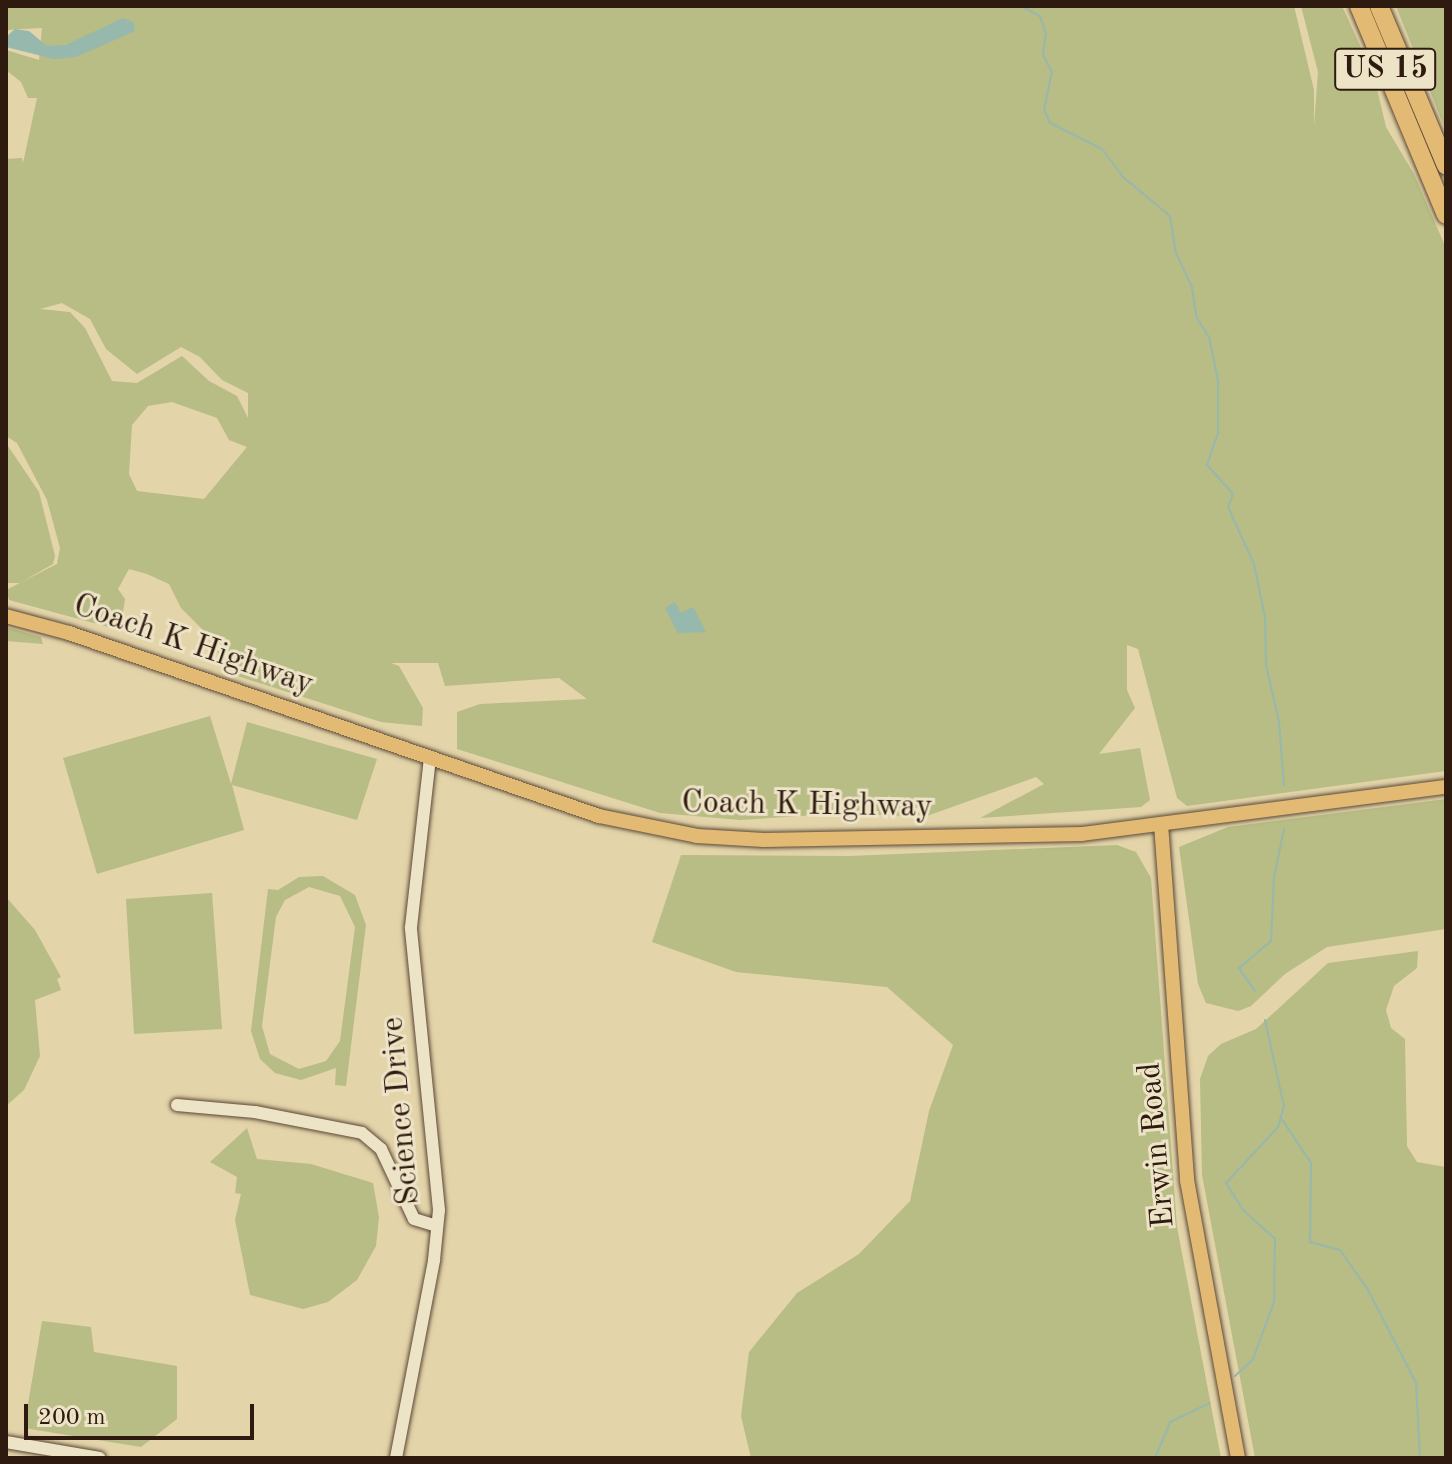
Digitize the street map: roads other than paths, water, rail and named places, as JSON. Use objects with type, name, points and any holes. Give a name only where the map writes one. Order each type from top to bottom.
[{"type":"highway","name":"US 15","points":[[1359,6],[1446,215]]},
{"type":"highway","name":"US 15","points":[[1379,6],[1446,165]]},
{"type":"main road","name":"Coach K Highway","points":[[6,616],[69,633],[599,816],[723,838],[1027,837],[1161,824],[1446,787]]},
{"type":"main road","name":"Erwin Road","points":[[1161,824],[1187,1180],[1238,1458]]},
{"type":"street","name":"Science Drive","points":[[396,1458],[437,1226],[439,1188],[411,927],[430,758]]},
{"type":"street","points":[[177,1105],[255,1112],[362,1133],[381,1149],[414,1219],[437,1226]]},
{"type":"street","points":[[6,1442],[100,1458]]},
{"type":"water","points":[[123,18],[133,22],[135,31],[76,57],[54,59],[6,47],[6,37],[15,29],[29,31],[47,46],[66,45]]},
{"type":"water","points":[[675,602],[681,613],[693,607],[706,632],[678,633],[665,608]]},
{"type":"waterway","points":[[1021,6],[1040,16],[1046,33],[1043,55],[1052,72],[1044,109],[1050,123],[1102,149],[1123,177],[1170,216],[1176,253],[1192,288],[1197,318],[1209,337],[1218,380],[1218,433],[1207,465],[1233,494],[1228,507],[1254,564],[1265,617],[1266,665],[1279,722],[1284,786]]},
{"type":"waterway","points":[[1255,991],[1239,968],[1271,941],[1274,877],[1284,829]]},
{"type":"waterway","points":[[1235,1376],[1253,1359],[1274,1302],[1275,1239],[1243,1210],[1226,1183],[1278,1127],[1284,1106],[1265,1020]]},
{"type":"waterway","points":[[1281,1118],[1311,1163],[1310,1242],[1340,1250],[1368,1290],[1416,1383],[1420,1458]]},
{"type":"waterway","points":[[1155,1458],[1170,1422],[1210,1403]]}]
